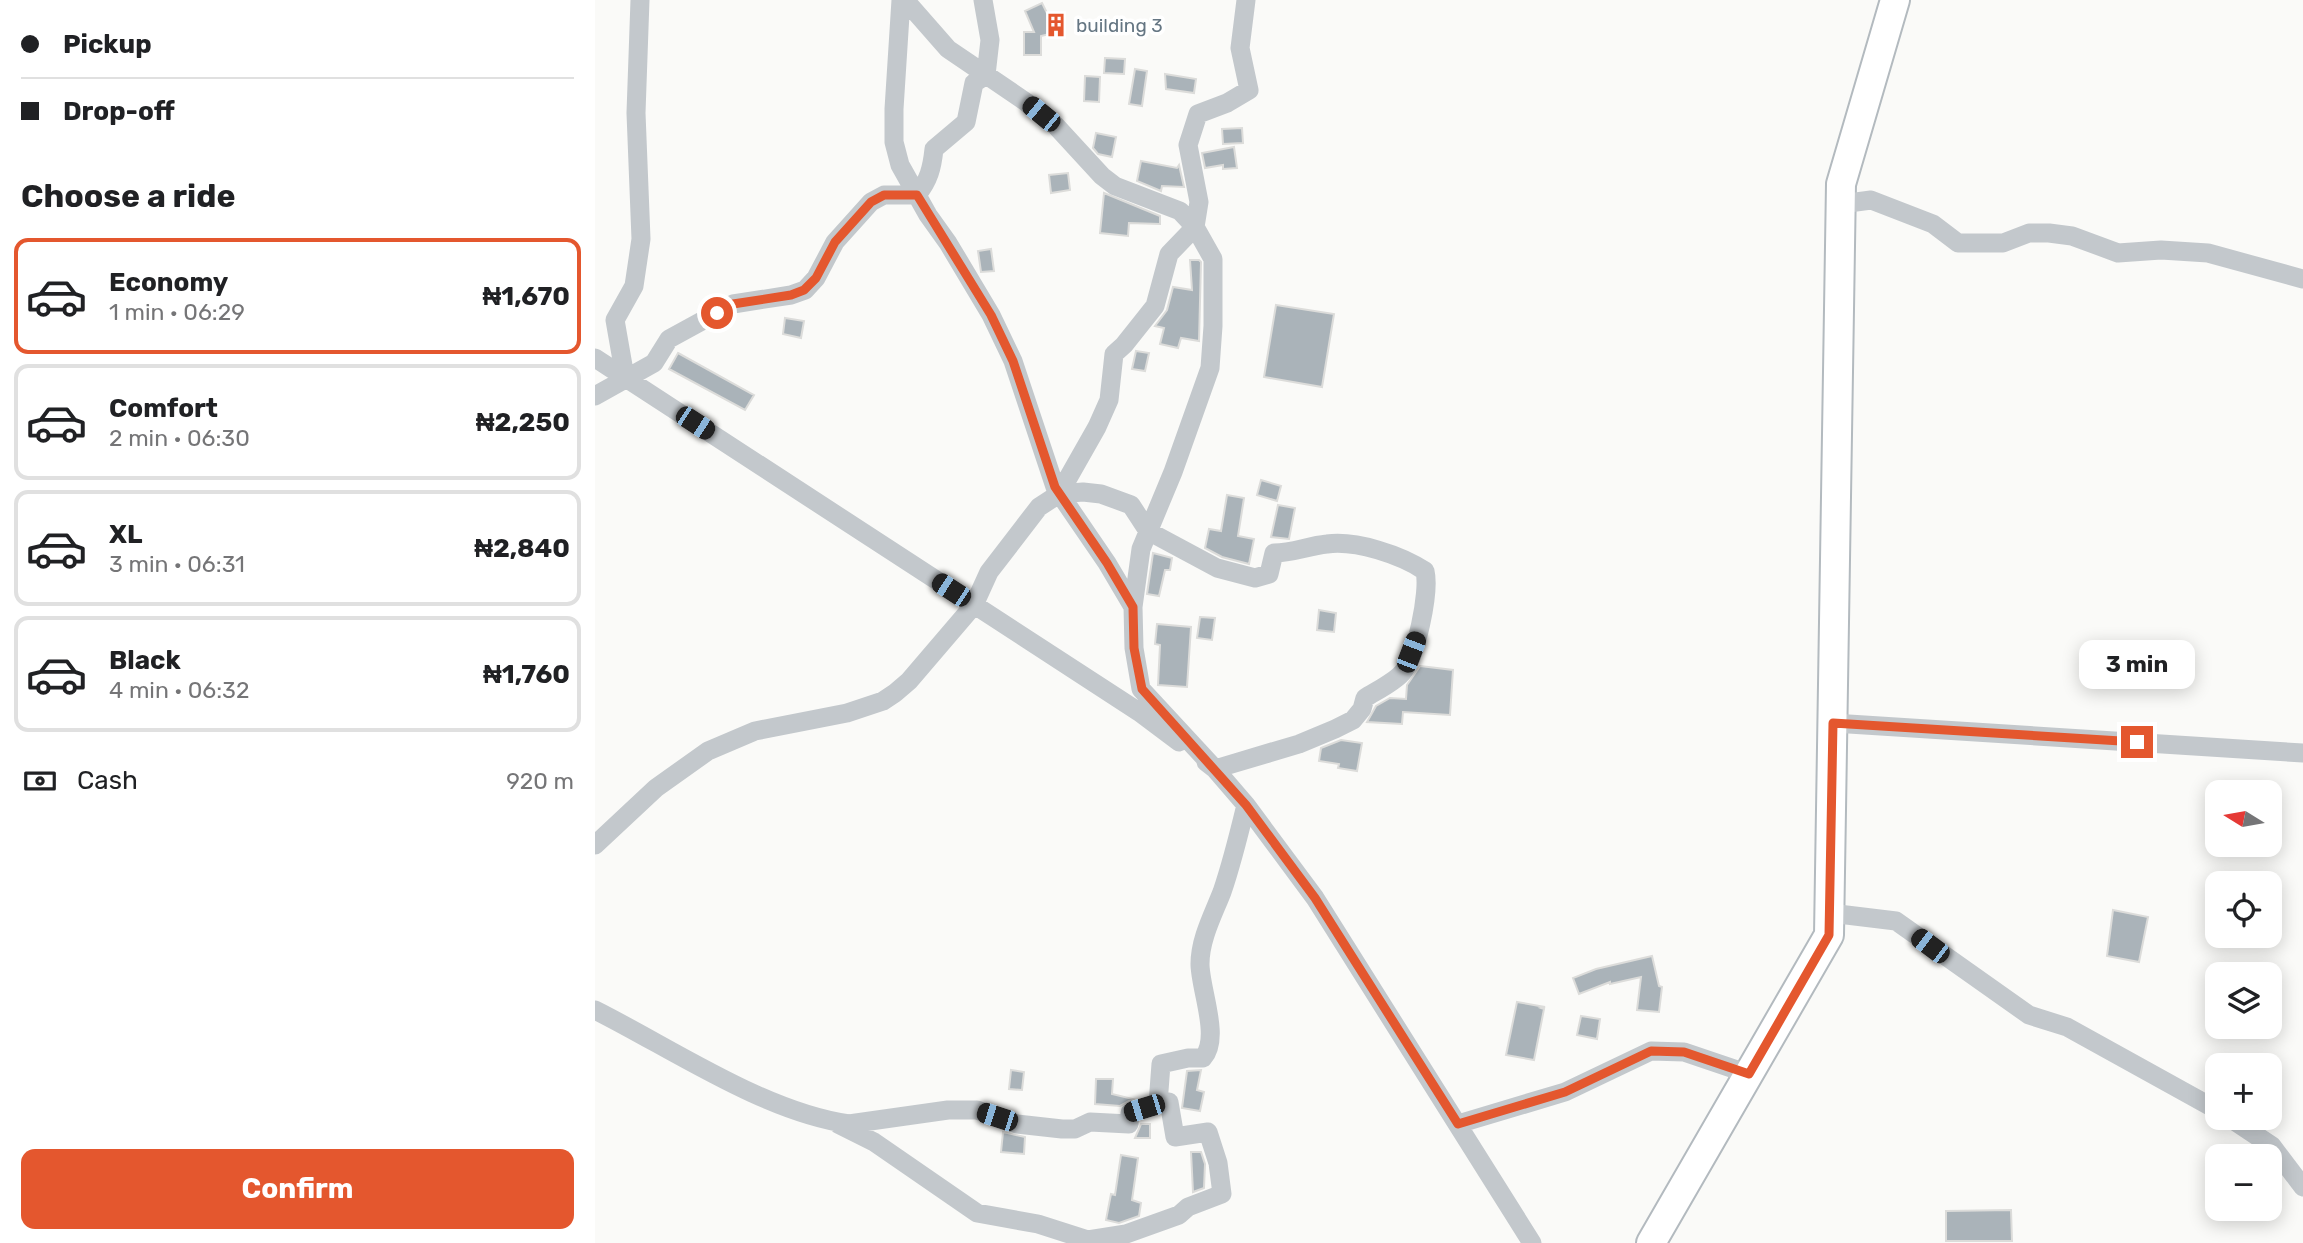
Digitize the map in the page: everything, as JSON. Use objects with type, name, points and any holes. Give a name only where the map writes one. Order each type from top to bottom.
[{"type":"main road","points":[[1651,1243],[1829,935],[1841,184],[1895,0]]},
{"type":"street","points":[[625,377],[615,320],[634,286],[642,239],[636,113],[640,0]]},
{"type":"street","points":[[903,0],[948,49],[1026,102],[1056,126],[1102,176],[1115,186],[1180,211],[1195,227],[1213,259],[1210,368],[1173,472],[1141,549],[1133,607],[1134,648],[1142,689],[1246,805],[1315,898],[1532,1243]]},
{"type":"street","points":[[903,0],[894,109],[894,142],[900,165],[991,315],[1013,361],[1055,487],[1107,563],[1133,607]]},
{"type":"street","points":[[917,195],[926,184],[932,169],[934,149],[967,122],[974,83],[986,75],[990,40],[983,0]]},
{"type":"street","points":[[595,845],[656,788],[709,751],[755,731],[822,720],[883,701],[909,681],[974,605],[989,572],[1003,552],[1039,507],[1059,494],[1109,400],[1114,354],[1155,306],[1169,254],[1195,227],[1199,202],[1188,145],[1198,114],[1227,103],[1249,90],[1240,48],[1246,0]]},
{"type":"street","points":[[595,396],[654,363],[669,339],[733,304],[791,295],[804,290],[816,278],[835,242],[871,202],[884,195],[917,195]]},
{"type":"street","points":[[1841,204],[1871,200],[1933,224],[1958,243],[2003,243],[2029,233],[2049,233],[2072,236],[2118,253],[2161,250],[2208,253],[2303,279]]},
{"type":"street","points":[[595,358],[1139,712],[1215,769]]},
{"type":"street","points":[[1059,494],[1101,494],[1132,505],[1148,531],[1216,568],[1255,578],[1269,574],[1274,554],[1291,553],[1328,544],[1364,546],[1416,565],[1425,571],[1427,582],[1422,620],[1403,672],[1365,698],[1362,709],[1353,720],[1299,744],[1215,769]]},
{"type":"street","points":[[1833,723],[2303,752]]},
{"type":"street","points":[[1159,1104],[1161,1064],[1188,1058],[1203,1058],[1206,1054],[1209,1014],[1202,986],[1200,962],[1203,945],[1235,853],[1246,805]]},
{"type":"street","points":[[1830,914],[1896,921],[2029,1015],[2067,1027],[2205,1103]]},
{"type":"street","points":[[595,1010],[731,1082],[782,1105],[834,1122],[874,1142],[977,1213],[1038,1224],[1088,1240],[1126,1234],[1178,1215],[1188,1207],[1222,1194],[1208,1132],[1175,1137],[1169,1102],[1130,1112],[1129,1124],[1090,1122],[1075,1129],[1017,1124],[977,1110],[912,1113],[849,1124],[834,1122]]},
{"type":"street","points":[[1458,1124],[1565,1092],[1651,1051],[1684,1052],[1749,1074]]},
{"type":"street","points":[[2248,1130],[2272,1146],[2303,1187]]},
{"type":"building","points":[[1042,3],[1050,19],[1060,17],[1062,31],[1041,36],[1041,55],[1024,55],[1024,32],[1034,32],[1025,11]]},
{"type":"building","points":[[1105,58],[1125,59],[1124,74],[1104,73]]},
{"type":"building","points":[[1135,69],[1147,71],[1142,106],[1129,104]]},
{"type":"building","points":[[1165,74],[1196,79],[1194,93],[1166,89]]},
{"type":"building","points":[[1085,76],[1100,77],[1099,102],[1084,101]]},
{"type":"building","points":[[1242,128],[1243,143],[1223,144],[1222,129]]},
{"type":"building","points":[[1096,133],[1116,137],[1112,157],[1098,154],[1093,148]]},
{"type":"building","points":[[1234,147],[1237,168],[1223,169],[1223,165],[1205,168],[1202,153]]},
{"type":"building","points":[[1141,161],[1177,168],[1179,165],[1184,187],[1162,186],[1161,191],[1137,181]]},
{"type":"building","points":[[1068,173],[1070,190],[1051,193],[1049,175]]},
{"type":"building","points":[[1104,193],[1160,216],[1160,224],[1129,223],[1128,236],[1100,233]]},
{"type":"building","points":[[991,249],[994,271],[981,272],[978,251]]},
{"type":"building","points":[[1190,260],[1201,262],[1199,341],[1181,338],[1178,348],[1160,344],[1164,328],[1155,326],[1167,310],[1173,287],[1192,290]]},
{"type":"building","points":[[1276,305],[1334,314],[1322,387],[1264,377]]},
{"type":"building","points":[[785,318],[804,321],[801,338],[783,334]]},
{"type":"building","points":[[1136,351],[1149,353],[1145,371],[1132,369]]},
{"type":"building","points":[[678,353],[754,395],[745,410],[669,369]]},
{"type":"building","points":[[1261,480],[1281,486],[1277,501],[1257,495]]},
{"type":"building","points":[[1227,495],[1244,498],[1238,536],[1254,539],[1249,564],[1222,557],[1205,548],[1209,529],[1221,531]]},
{"type":"building","points":[[1278,505],[1295,508],[1289,539],[1271,537]]},
{"type":"building","points":[[1153,553],[1172,558],[1170,570],[1165,570],[1159,596],[1147,594]]},
{"type":"building","points":[[1319,610],[1336,613],[1334,632],[1317,630]]},
{"type":"building","points":[[1200,617],[1215,618],[1212,640],[1197,638]]},
{"type":"building","points":[[1157,624],[1191,627],[1187,687],[1158,685],[1160,645],[1155,644]]},
{"type":"building","points":[[1420,666],[1453,670],[1450,715],[1403,712],[1402,724],[1367,722],[1376,706],[1390,698],[1406,699],[1407,685]]},
{"type":"building","points":[[1341,740],[1362,743],[1357,771],[1338,768],[1339,764],[1319,761],[1321,748]]},
{"type":"building","points":[[2113,910],[2148,917],[2139,962],[2107,956]]},
{"type":"building","points":[[1652,956],[1659,986],[1662,987],[1659,1012],[1637,1010],[1641,977],[1610,982],[1579,994],[1573,978],[1596,969]]},
{"type":"building","points":[[1517,1002],[1545,1007],[1541,1008],[1544,1009],[1534,1060],[1506,1055]]},
{"type":"building","points":[[1581,1016],[1600,1019],[1597,1039],[1577,1035]]},
{"type":"building","points":[[1011,1070],[1024,1072],[1022,1090],[1009,1089]]},
{"type":"building","points":[[1201,1070],[1197,1090],[1204,1092],[1200,1111],[1182,1108],[1187,1071]]},
{"type":"building","points":[[1096,1079],[1113,1079],[1112,1094],[1133,1099],[1120,1106],[1095,1104]]},
{"type":"building","points":[[1141,1124],[1150,1124],[1150,1138],[1135,1138]]},
{"type":"building","points":[[1003,1132],[1025,1137],[1024,1154],[1001,1152]]},
{"type":"building","points":[[1191,1152],[1201,1152],[1205,1164],[1204,1188],[1193,1192]]},
{"type":"building","points":[[1121,1155],[1138,1158],[1132,1200],[1141,1203],[1139,1216],[1119,1223],[1106,1220],[1111,1194],[1115,1195]]},
{"type":"building","points":[[2011,1210],[2012,1241],[1946,1241],[1946,1211]]},
{"type":"place","name":"building 3","points":[[1056,25]]},
{"type":"route","points":[[717,313],[733,304],[791,295],[804,290],[816,278],[835,242],[871,202],[884,195],[917,195],[991,315],[1013,361],[1055,487],[1107,563],[1133,607],[1134,648],[1142,689],[1246,805],[1315,898],[1458,1124],[1565,1092],[1651,1051],[1684,1052],[1749,1074],[1829,935],[1833,723],[2137,742]]}]
